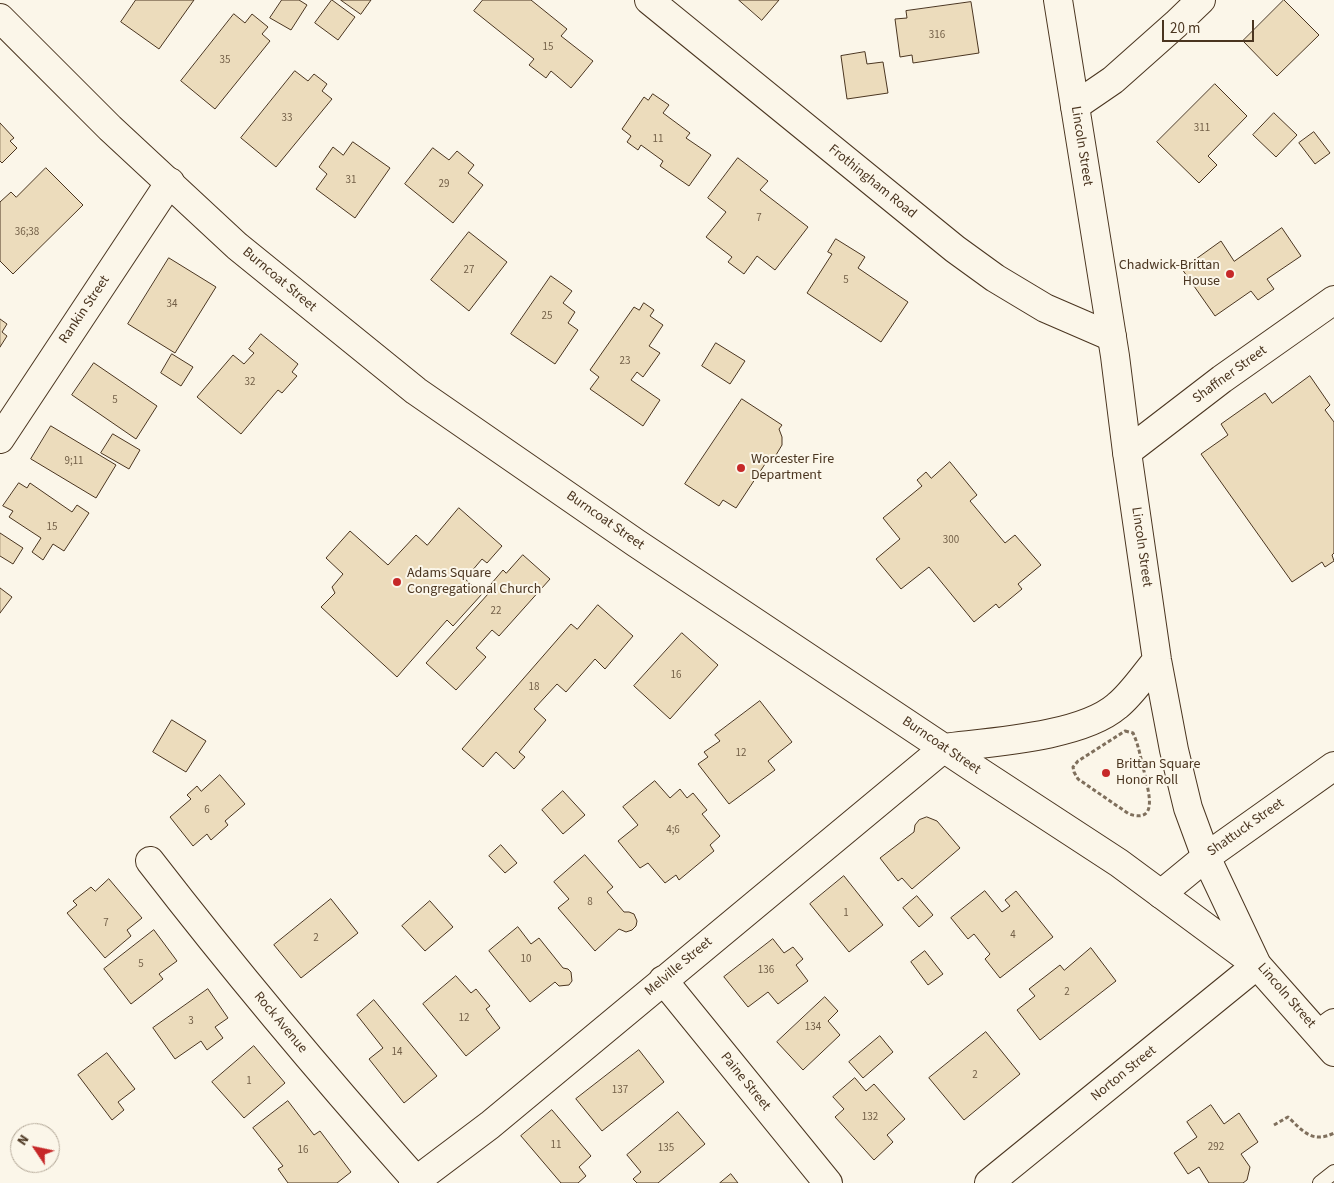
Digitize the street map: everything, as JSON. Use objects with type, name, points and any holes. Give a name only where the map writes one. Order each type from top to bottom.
[{"type":"street","name":"Frothingham Road","points":[[649,0],[955,249],[995,278],[1045,308],[1112,337]]},
{"type":"street","name":"Lincoln Street","points":[[1058,0],[1112,337],[1157,660],[1174,750],[1188,808],[1206,857],[1257,965],[1329,1036]]},
{"type":"street","points":[[1074,106],[1113,80],[1201,0]]},
{"type":"street","name":"Burncoat Street","points":[[0,18],[110,128],[237,246],[416,391],[630,539],[1119,863],[1257,965]]},
{"type":"street","name":"Rankin Street","points":[[0,438],[170,182]]},
{"type":"street","name":"Shaffner Street","points":[[1127,452],[1215,385],[1334,300]]},
{"type":"street","points":[[944,748],[1049,734],[1093,722],[1117,706],[1157,660]]},
{"type":"street","name":"Melville Street","points":[[414,1182],[490,1125],[944,748]]},
{"type":"street","name":"Shattuck Street","points":[[1161,894],[1206,857],[1334,766]]},
{"type":"street","name":"Rock Avenue","points":[[150,861],[212,941],[414,1182]]},
{"type":"street","name":"Norton Street","points":[[990,1183],[1257,965]]},
{"type":"street","name":"Paine Street","points":[[663,980],[828,1183]]},
{"type":"lane","points":[[1320,1183],[1334,1172]]},
{"type":"path","points":[[1125,730],[1133,733],[1138,743],[1150,800],[1148,811],[1142,816],[1137,817],[1129,814],[1078,779],[1073,767],[1083,757],[1125,730]]},
{"type":"path","points":[[1274,1125],[1288,1117],[1308,1135],[1320,1137],[1334,1133]]},
{"type":"building","points":[[136,0],[194,0],[159,49],[121,22]]},
{"type":"building","points":[[282,0],[299,0],[307,5],[291,30],[270,18]]},
{"type":"building","points":[[332,0],[355,17],[338,40],[315,23]]},
{"type":"building","points":[[341,0],[371,0],[361,14]]},
{"type":"building","points":[[483,0],[531,0],[567,29],[561,36],[593,61],[571,88],[551,71],[546,78],[529,65],[534,59],[474,11]]},
{"type":"building","points":[[739,0],[779,0],[762,20]]},
{"type":"building","points":[[1284,0],[1319,35],[1277,76],[1243,41]]},
{"type":"building","points":[[971,2],[979,53],[913,63],[912,55],[900,57],[895,19],[907,18],[906,11]]},
{"type":"building","points":[[234,14],[245,23],[252,14],[268,27],[262,34],[270,41],[215,109],[181,81]]},
{"type":"building","points":[[865,52],[867,64],[883,62],[888,93],[847,99],[841,56]]},
{"type":"building","points":[[295,71],[308,81],[314,74],[327,84],[322,91],[332,99],[276,167],[241,138]]},
{"type":"building","points":[[1215,84],[1247,116],[1208,156],[1217,165],[1199,183],[1157,142]]},
{"type":"building","points":[[653,94],[669,105],[663,113],[690,133],[686,138],[711,155],[689,186],[660,166],[663,161],[641,145],[638,150],[627,142],[631,136],[622,129],[644,97],[648,100]]},
{"type":"building","points":[[1274,113],[1297,135],[1276,157],[1253,135]]},
{"type":"building","points":[[0,123],[14,138],[10,141],[17,148],[2,163],[0,161]]},
{"type":"building","points":[[1314,132],[1330,153],[1315,164],[1299,143]]},
{"type":"building","points":[[353,142],[390,168],[355,218],[316,189],[327,174],[319,167],[333,147],[343,155]]},
{"type":"building","points":[[433,148],[449,160],[457,151],[474,165],[468,173],[483,185],[453,223],[405,184]]},
{"type":"building","points":[[738,158],[768,181],[760,190],[808,227],[775,270],[757,256],[744,274],[728,262],[732,257],[706,237],[726,212],[708,198]]},
{"type":"building","points":[[46,168],[83,205],[13,274],[0,261],[0,202],[11,192],[16,197]]},
{"type":"building","name":"Chadwick-Brittan House","points":[[1282,228],[1301,256],[1267,279],[1274,289],[1258,300],[1251,291],[1215,316],[1182,269],[1221,241],[1234,261]]},
{"type":"building","points":[[469,232],[507,262],[469,311],[431,280]]},
{"type":"building","points":[[836,239],[865,257],[858,268],[908,302],[881,342],[807,293],[832,254],[828,252]]},
{"type":"building","points":[[169,258],[216,287],[175,353],[128,324]]},
{"type":"building","points":[[551,276],[572,291],[563,303],[575,312],[568,323],[578,330],[555,364],[511,334]]},
{"type":"building","points":[[644,303],[654,310],[650,316],[663,325],[649,346],[660,353],[643,377],[637,372],[631,380],[660,400],[643,426],[590,389],[599,377],[590,370],[634,307],[639,310]]},
{"type":"building","points":[[0,319],[7,324],[2,332],[7,336],[0,347]]},
{"type":"building","points":[[261,334],[298,364],[292,372],[297,376],[282,393],[278,390],[241,434],[197,397],[233,355],[244,364],[254,353],[249,349]]},
{"type":"building","points":[[716,343],[745,361],[730,384],[702,366]]},
{"type":"building","points":[[172,354],[193,367],[181,386],[161,373]]},
{"type":"building","points":[[94,363],[157,406],[136,439],[72,395]]},
{"type":"building","points":[[1310,376],[1330,405],[1325,410],[1334,422],[1334,553],[1332,555],[1334,561],[1325,567],[1322,562],[1292,582],[1201,454],[1228,435],[1221,424],[1265,393],[1272,403]]},
{"type":"building","points":[[742,399],[782,425],[779,429],[782,445],[776,455],[767,461],[736,508],[723,500],[719,506],[685,484]]},
{"type":"building","points":[[51,426],[116,465],[96,498],[31,459]]},
{"type":"building","points":[[113,434],[140,450],[129,469],[101,453]]},
{"type":"building","points":[[950,462],[977,495],[970,501],[1005,543],[1015,535],[1041,565],[1018,584],[1022,589],[999,608],[996,604],[974,622],[929,567],[901,589],[876,559],[900,539],[883,518],[922,486],[917,480],[926,472],[931,478]]},
{"type":"building","points":[[19,483],[27,488],[30,483],[72,512],[77,505],[89,513],[64,551],[53,544],[43,560],[32,552],[41,538],[9,517],[13,511],[3,506]]},
{"type":"building","points":[[459,508],[502,546],[487,563],[482,559],[465,579],[482,594],[453,626],[447,620],[397,677],[321,607],[335,593],[332,587],[343,574],[326,558],[350,531],[388,565],[416,535],[427,545]]},
{"type":"building","points":[[0,533],[23,548],[13,564],[0,556]]},
{"type":"building","points":[[523,555],[550,579],[499,636],[492,630],[476,648],[486,657],[456,690],[426,663],[488,594],[485,591],[503,570],[506,573]]},
{"type":"building","points":[[0,588],[12,597],[0,613]]},
{"type":"building","points":[[598,605],[633,636],[605,669],[595,659],[566,692],[557,684],[534,709],[546,720],[519,752],[525,757],[514,769],[496,752],[483,767],[462,749],[571,624],[577,629]]},
{"type":"building","points":[[682,633],[718,665],[670,719],[634,686]]},
{"type":"building","points":[[760,701],[792,742],[768,761],[775,770],[729,804],[698,764],[708,757],[704,752],[720,741],[715,735]]},
{"type":"building","points":[[172,720],[206,741],[186,772],[153,752]]},
{"type":"building","points":[[220,775],[245,804],[225,821],[228,825],[211,840],[207,834],[193,846],[170,817],[191,799],[187,795],[197,786],[201,791]]},
{"type":"building","points":[[655,781],[670,798],[680,789],[687,798],[693,793],[707,810],[702,814],[720,836],[710,845],[714,851],[679,880],[676,875],[665,883],[648,863],[640,868],[618,841],[638,825],[623,807]]},
{"type":"building","points":[[563,791],[585,815],[563,834],[542,810]]},
{"type":"building","points":[[927,817],[937,821],[960,848],[912,889],[902,878],[898,881],[880,858],[914,832],[915,825],[919,820]]},
{"type":"building","points":[[501,845],[517,863],[505,873],[489,856]]},
{"type":"building","points":[[585,855],[613,887],[607,892],[624,912],[634,914],[637,921],[636,926],[632,930],[626,932],[619,929],[595,951],[558,908],[569,899],[554,882]]},
{"type":"building","points":[[844,876],[883,925],[849,952],[810,904]]},
{"type":"building","points":[[109,879],[142,918],[127,930],[131,936],[105,958],[67,913],[77,905],[73,901],[91,887],[95,891]]},
{"type":"building","points":[[985,891],[1002,912],[1010,906],[1005,900],[1016,891],[1053,937],[1000,978],[985,959],[990,954],[974,934],[968,939],[951,918]]},
{"type":"building","points":[[917,896],[933,915],[919,927],[903,908]]},
{"type":"building","points":[[331,899],[358,933],[301,978],[274,945]]},
{"type":"building","points":[[430,901],[453,927],[425,951],[402,926]]},
{"type":"building","points":[[518,927],[531,944],[539,938],[563,968],[571,972],[572,981],[569,985],[559,986],[555,982],[530,1002],[489,951]]},
{"type":"building","points":[[154,930],[177,961],[159,974],[163,979],[131,1004],[104,969]]},
{"type":"building","points":[[773,939],[784,953],[793,947],[803,959],[796,965],[808,981],[778,1004],[768,992],[748,1007],[724,977]]},
{"type":"building","points":[[1091,948],[1116,981],[1040,1040],[1017,1010],[1035,996],[1029,989],[1060,965],[1064,970]]},
{"type":"building","points":[[925,951],[943,974],[928,985],[911,962]]},
{"type":"building","points":[[456,976],[471,993],[476,989],[490,1006],[486,1009],[500,1028],[466,1056],[423,1004]]},
{"type":"building","points":[[208,989],[228,1018],[215,1027],[223,1038],[207,1050],[201,1041],[175,1059],[153,1028]]},
{"type":"building","points":[[825,997],[838,1011],[828,1021],[840,1035],[803,1070],[777,1042]]},
{"type":"building","points":[[374,1000],[437,1076],[404,1103],[369,1059],[383,1048],[357,1015]]},
{"type":"building","points":[[986,1032],[1020,1074],[964,1120],[929,1078]]},
{"type":"building","points":[[880,1036],[893,1052],[863,1078],[849,1062]]},
{"type":"building","points":[[254,1046],[285,1083],[244,1118],[212,1082]]},
{"type":"building","points":[[639,1050],[664,1082],[602,1131],[576,1099]]},
{"type":"building","points":[[107,1053],[135,1089],[118,1102],[124,1110],[112,1120],[78,1075]]},
{"type":"building","points":[[855,1078],[866,1091],[874,1084],[905,1119],[887,1135],[893,1142],[874,1160],[835,1117],[844,1109],[833,1097]]},
{"type":"building","points":[[288,1101],[314,1135],[320,1131],[351,1172],[337,1183],[288,1183],[278,1169],[283,1166],[253,1128]]},
{"type":"building","points":[[1211,1105],[1224,1124],[1239,1113],[1258,1142],[1241,1154],[1250,1167],[1247,1180],[1243,1183],[1209,1183],[1199,1167],[1188,1174],[1174,1153],[1197,1137],[1187,1122]]},
{"type":"building","points":[[552,1110],[591,1156],[579,1167],[586,1176],[578,1183],[561,1183],[521,1136]]},
{"type":"building","points":[[678,1112],[705,1144],[658,1183],[637,1183],[633,1179],[641,1172],[627,1155]]},
{"type":"building","points":[[731,1174],[738,1183],[720,1183]]},
{"type":"place","name":"Chadwick-Brittan House","points":[[1230,274]]},
{"type":"place","name":"Worcester Fire Department","points":[[741,468]]},
{"type":"place","name":"Adams Square Congregational Church","points":[[397,582]]},
{"type":"place","name":"Brittan Square Honor Roll","points":[[1106,773]]}]
